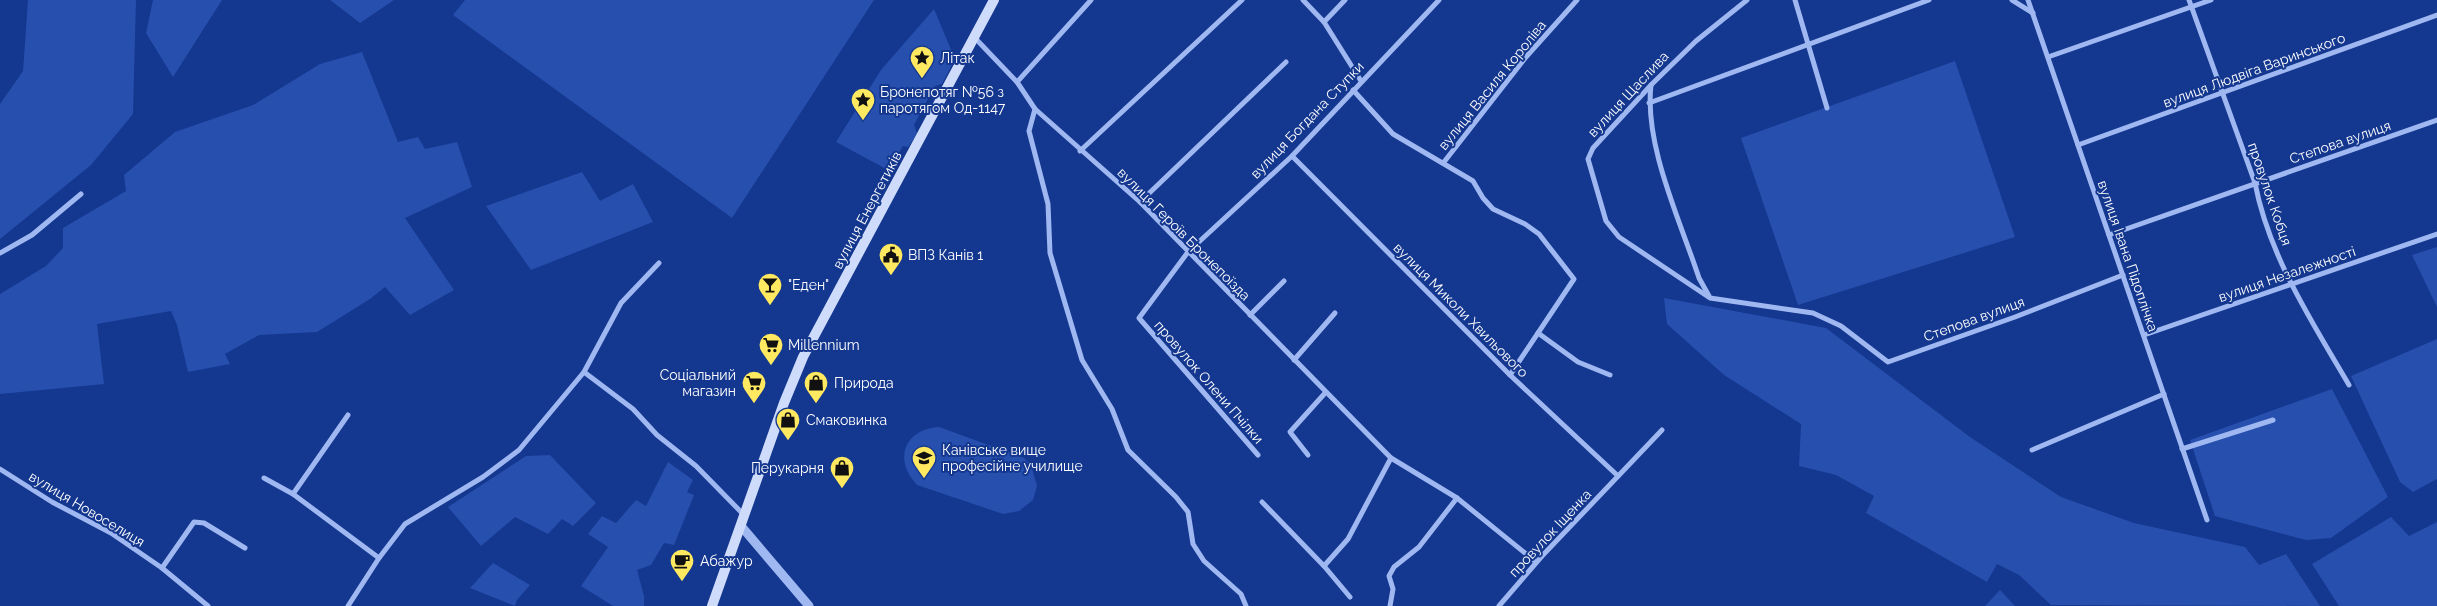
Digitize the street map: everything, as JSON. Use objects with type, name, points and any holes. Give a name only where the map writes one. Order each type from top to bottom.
[{"type":"main road","name":"вулиця Енергетиків","points":[[712,606],[803,357],[973,36],[994,0]]},
{"type":"street","points":[[1017,82],[1091,0]]},
{"type":"street","points":[[1080,150],[1242,0]]},
{"type":"street","points":[[1303,0],[1324,22],[1361,81]]},
{"type":"street","points":[[1324,22],[1345,0]]},
{"type":"street","name":"вулиця Богдана Ступки","points":[[1188,252],[1292,156],[1439,0]]},
{"type":"street","name":"вулиця Василя Короліва","points":[[1444,162],[1526,57],[1577,0]]},
{"type":"street","name":"вулиця Щаслива","points":[[1710,298],[1619,237],[1606,221],[1588,159],[1593,148],[1652,84],[1696,41],[1747,0]]},
{"type":"street","points":[[1795,0],[1827,108]]},
{"type":"street","points":[[1649,103],[1929,0]]},
{"type":"street","points":[[2012,0],[2033,14]]},
{"type":"street","name":"вулиця Івана Підоплічка","points":[[2028,0],[2207,520]]},
{"type":"street","name":"провулок Кобця","points":[[2189,0],[2255,183],[2260,210],[2292,284],[2349,385]]},
{"type":"street","points":[[2048,57],[2211,0]]},
{"type":"street","name":"вулиця Людвіга Варинського","points":[[2078,145],[2437,15]]},
{"type":"street","name":"вулиця Героїв Бронепоїзда","points":[[973,36],[1017,82],[1035,109],[1140,202],[1391,458],[1457,498],[1536,562]]},
{"type":"street","points":[[1140,202],[1286,62]]},
{"type":"street","points":[[1652,84],[1649,103],[1656,153],[1699,278],[1710,298]]},
{"type":"street","points":[[1353,90],[1393,134],[1444,162],[1473,182],[1493,209],[1526,224],[1539,234],[1574,279],[1510,375]]},
{"type":"street","points":[[1035,109],[1029,132],[1048,204],[1050,253],[1063,303],[1082,360],[1112,409],[1128,450],[1176,497],[1188,512],[1193,544],[1204,561],[1241,594],[1246,606]]},
{"type":"street","name":"Степова вулиця","points":[[2109,234],[2437,120]]},
{"type":"street","name":"вулиця Миколи Хвильового","points":[[1292,156],[1510,375],[1618,476]]},
{"type":"street","points":[[0,253],[32,235],[81,194]]},
{"type":"street","name":"вулиця Незалежності","points":[[2144,335],[2437,234]]},
{"type":"street","name":"провулок Олени Пчілки","points":[[1188,252],[1139,318],[1258,455]]},
{"type":"street","points":[[348,606],[379,558],[405,524],[483,476],[519,450],[584,372],[622,303],[659,263]]},
{"type":"street","name":"Степова вулиця","points":[[1710,298],[1813,314],[1841,326],[1888,362],[2015,318],[2123,275]]},
{"type":"street","name":"вулиця Героїв Бронепоїзда","points":[[1250,315],[1284,282]]},
{"type":"street","points":[[1294,360],[1335,313]]},
{"type":"street","points":[[1538,333],[1578,362],[1610,375]]},
{"type":"street","points":[[584,372],[633,409],[657,435],[696,466],[745,515]]},
{"type":"street","points":[[1308,455],[1290,432],[1326,392]]},
{"type":"street","points":[[2032,450],[2164,394]]},
{"type":"street","points":[[293,494],[317,456],[348,416]]},
{"type":"street","points":[[2182,449],[2272,420]]},
{"type":"street","name":"провулок Іщенка","points":[[1498,606],[1536,562],[1662,430]]},
{"type":"street","points":[[1324,566],[1348,539],[1391,458]]},
{"type":"street","name":"вулиця Новоселиця","points":[[0,469],[52,502],[111,533],[162,568],[208,606]]},
{"type":"street","points":[[264,478],[293,494],[379,558]]},
{"type":"street","points":[[1390,606],[1394,588],[1389,576],[1394,567],[1419,547],[1457,498]]},
{"type":"street","points":[[1262,502],[1324,566],[1350,596]]},
{"type":"street","points":[[162,568],[194,522],[204,523],[245,548]]},
{"type":"street","points":[[741,526],[809,606]]},
{"type":"shaded area","points":[[28,0],[136,0],[133,114],[91,165],[0,239],[0,104],[23,71]]},
{"type":"shaded area","points":[[153,0],[222,0],[173,77],[146,33]]},
{"type":"shaded area","points":[[330,0],[394,0],[360,23]]},
{"type":"shaded area","points":[[465,0],[874,0],[732,218],[453,15]]},
{"type":"shaded area","points":[[934,9],[955,59],[942,84],[935,86],[914,125],[917,134],[908,147],[903,146],[888,170],[836,142],[881,70]]},
{"type":"shaded area","points":[[362,52],[398,142],[418,137],[425,149],[457,142],[472,187],[405,218],[454,290],[410,315],[385,287],[370,299],[317,332],[259,335],[225,354],[230,364],[188,372],[177,325],[171,311],[97,324],[104,384],[0,394],[0,294],[46,266],[63,248],[63,228],[126,191],[124,175],[175,132],[253,105],[320,64]]},
{"type":"shaded area","points":[[1955,61],[2015,237],[1798,305],[1741,138]]},
{"type":"shaded area","points":[[582,172],[600,201],[633,184],[653,222],[531,270],[486,206]]},
{"type":"shaded area","points":[[2437,247],[2437,307],[2412,255]]},
{"type":"shaded area","points":[[1664,298],[1826,328],[1970,437],[2061,497],[2134,523],[2245,547],[2259,565],[2286,554],[2320,606],[2051,605],[2019,575],[1997,564],[1987,582],[1866,513],[1874,496],[1836,475],[1799,466],[1801,424],[1724,375],[1667,324]]},
{"type":"shaded area","points":[[2437,339],[2437,479],[2413,492],[2400,482],[2351,376]]},
{"type":"shaded area","points":[[2332,389],[2388,497],[2331,538],[2306,540],[2215,516],[2190,440]]},
{"type":"shaded area","points":[[939,427],[1024,458],[1031,465],[1037,486],[1033,500],[1019,511],[1003,514],[917,485],[905,466],[904,456],[906,447],[917,433]]},
{"type":"shaded area","points":[[550,455],[596,503],[573,526],[562,519],[548,534],[515,517],[481,546],[448,507],[526,456]]},
{"type":"shaded area","points":[[668,462],[693,480],[687,492],[694,495],[674,545],[664,543],[651,565],[637,570],[644,596],[644,606],[613,606],[581,586],[608,547],[588,534],[602,516],[616,523],[636,500],[646,506]]},
{"type":"shaded area","points":[[2391,517],[2409,536],[2437,522],[2437,606],[2339,606],[2312,564]]},
{"type":"shaded area","points":[[493,563],[530,585],[517,600],[515,606],[470,588]]},
{"type":"shaded area","points":[[2000,590],[2015,606],[1985,606]]},
{"type":"place","name":"Літак","points":[[922,79]]},
{"type":"place","name":"Бронепотяг №56 з паротягом Од-1147","points":[[863,121]]},
{"type":"place","name":"ВПЗ Канів 1","points":[[891,276]]},
{"type":"place","name":"\"Еден\"","points":[[770,306]]},
{"type":"place","name":"Millennium","points":[[771,366]]},
{"type":"place","name":"Соціальний магазин","points":[[754,404]]},
{"type":"place","name":"Природа","points":[[816,404]]},
{"type":"place","name":"Смаковинка","points":[[788,441]]},
{"type":"place","name":"Канівське вище професійне училище","points":[[924,479]]},
{"type":"place","name":"Перукарня","points":[[842,489]]},
{"type":"place","name":"Абажур","points":[[682,582]]}]
